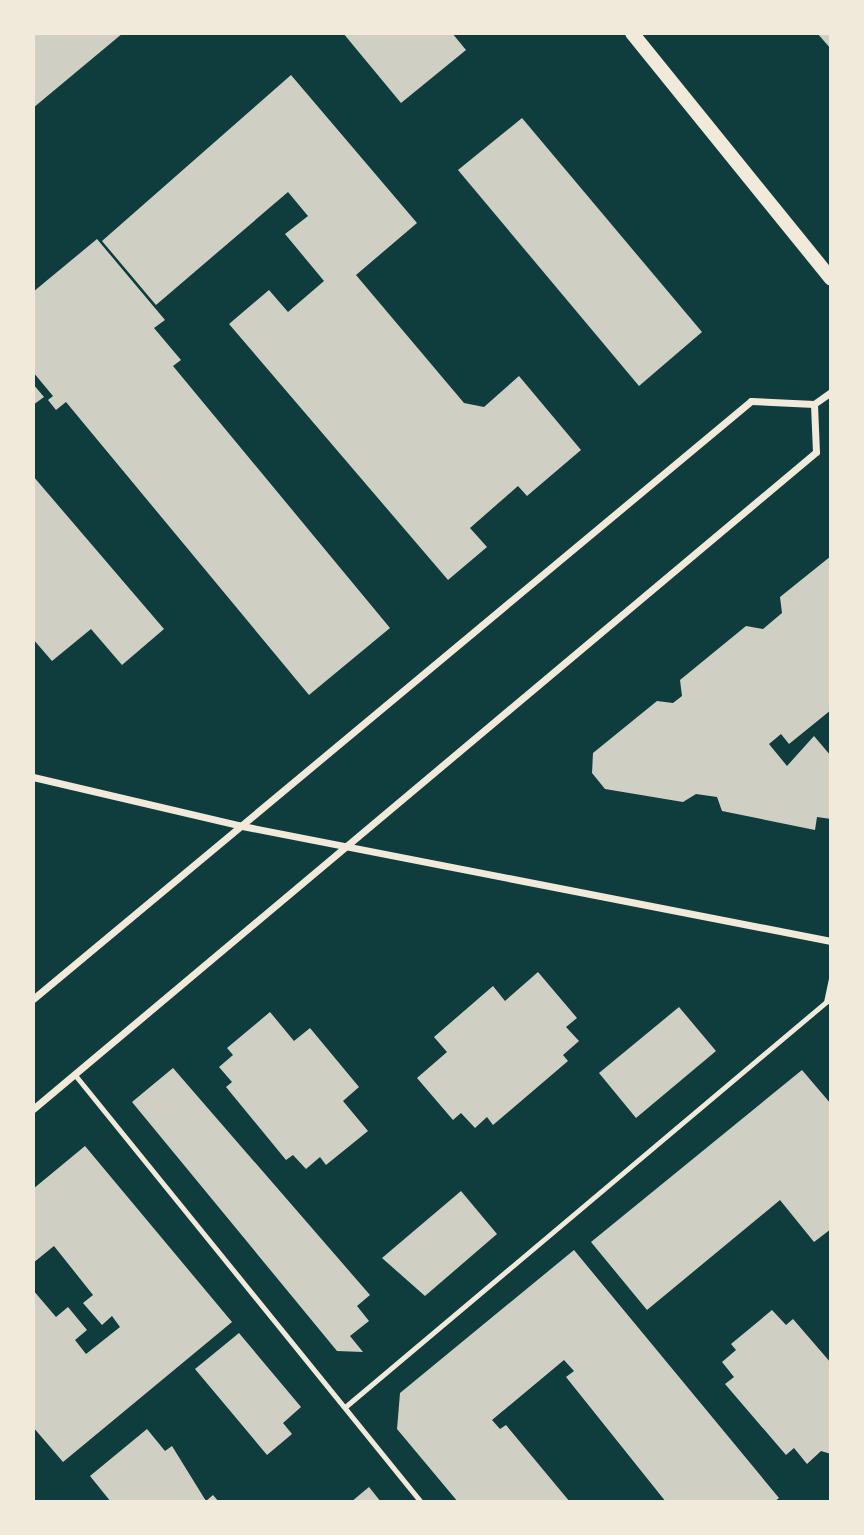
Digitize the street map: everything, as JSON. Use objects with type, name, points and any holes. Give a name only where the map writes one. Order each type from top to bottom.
[{"type":"main road","points":[[632,33],[831,279]]},
{"type":"street","points":[[33,999],[237,825],[751,401],[814,404],[831,392]]},
{"type":"street","points":[[33,1109],[345,843],[816,452],[814,404]]},
{"type":"street","points":[[33,777],[237,825],[345,843],[831,941]]},
{"type":"lane","points":[[345,1407],[826,1002],[831,979]]},
{"type":"lane","points":[[75,1075],[421,1502]]},
{"type":"building","points":[[33,33],[123,33],[33,108]]},
{"type":"building","points":[[343,33],[452,33],[466,50],[401,103]]},
{"type":"building","points":[[817,33],[831,33],[831,49]]},
{"type":"building","points":[[291,75],[417,223],[356,275],[464,403],[484,407],[519,376],[581,450],[527,496],[518,486],[470,528],[487,547],[448,580],[229,324],[269,290],[288,312],[324,281],[285,234],[308,216],[288,192],[156,305],[102,241]]},
{"type":"building","points":[[522,118],[702,332],[639,386],[458,170]]},
{"type":"building","points":[[97,239],[165,320],[154,328],[181,360],[173,366],[390,628],[309,695],[66,402],[56,410],[48,400],[53,396],[33,372],[33,292]]},
{"type":"building","points":[[33,384],[44,397],[33,405]]},
{"type":"building","points":[[33,476],[164,629],[122,665],[91,629],[52,661],[33,639]]},
{"type":"building","points":[[831,556],[831,710],[789,744],[781,734],[769,744],[787,766],[814,736],[831,756],[831,819],[817,817],[815,830],[722,811],[717,797],[696,794],[683,802],[605,789],[592,773],[593,753],[657,701],[673,703],[682,696],[680,680],[746,626],[763,629],[782,613],[780,597]]},
{"type":"building","points":[[538,972],[577,1018],[566,1027],[579,1041],[563,1055],[568,1061],[493,1125],[487,1117],[475,1128],[461,1113],[453,1120],[417,1078],[447,1052],[434,1037],[493,986],[505,1001]]},
{"type":"building","points":[[679,1007],[716,1051],[636,1118],[599,1073]]},
{"type":"building","points":[[270,1012],[294,1041],[310,1028],[359,1087],[343,1101],[368,1131],[326,1165],[320,1157],[306,1169],[293,1155],[286,1160],[226,1087],[232,1082],[219,1067],[233,1055],[227,1048]]},
{"type":"building","points":[[173,1068],[370,1295],[357,1306],[369,1321],[350,1336],[363,1352],[337,1351],[132,1102]]},
{"type":"building","points":[[802,1070],[831,1104],[831,1229],[814,1242],[780,1200],[647,1310],[591,1242]]},
{"type":"building","points":[[85,1146],[232,1322],[63,1462],[33,1427],[33,1290],[56,1317],[68,1307],[87,1330],[75,1340],[86,1354],[120,1327],[112,1316],[102,1325],[83,1303],[93,1295],[54,1246],[33,1263],[33,1189]]},
{"type":"building","points":[[461,1191],[497,1234],[425,1296],[382,1258]]},
{"type":"building","points":[[574,1250],[779,1498],[774,1502],[666,1502],[566,1377],[574,1371],[564,1360],[492,1420],[500,1429],[506,1425],[570,1502],[458,1502],[397,1429],[400,1393]]},
{"type":"building","points":[[772,1310],[786,1325],[793,1319],[831,1363],[831,1454],[821,1451],[807,1464],[794,1448],[786,1455],[725,1384],[734,1377],[722,1362],[736,1350],[731,1344]]},
{"type":"building","points":[[239,1333],[301,1407],[283,1423],[292,1434],[267,1455],[195,1369]]},
{"type":"building","points":[[147,1429],[165,1451],[172,1446],[206,1501],[213,1495],[219,1502],[111,1502],[90,1476]]},
{"type":"building","points":[[369,1487],[381,1502],[351,1502]]}]
